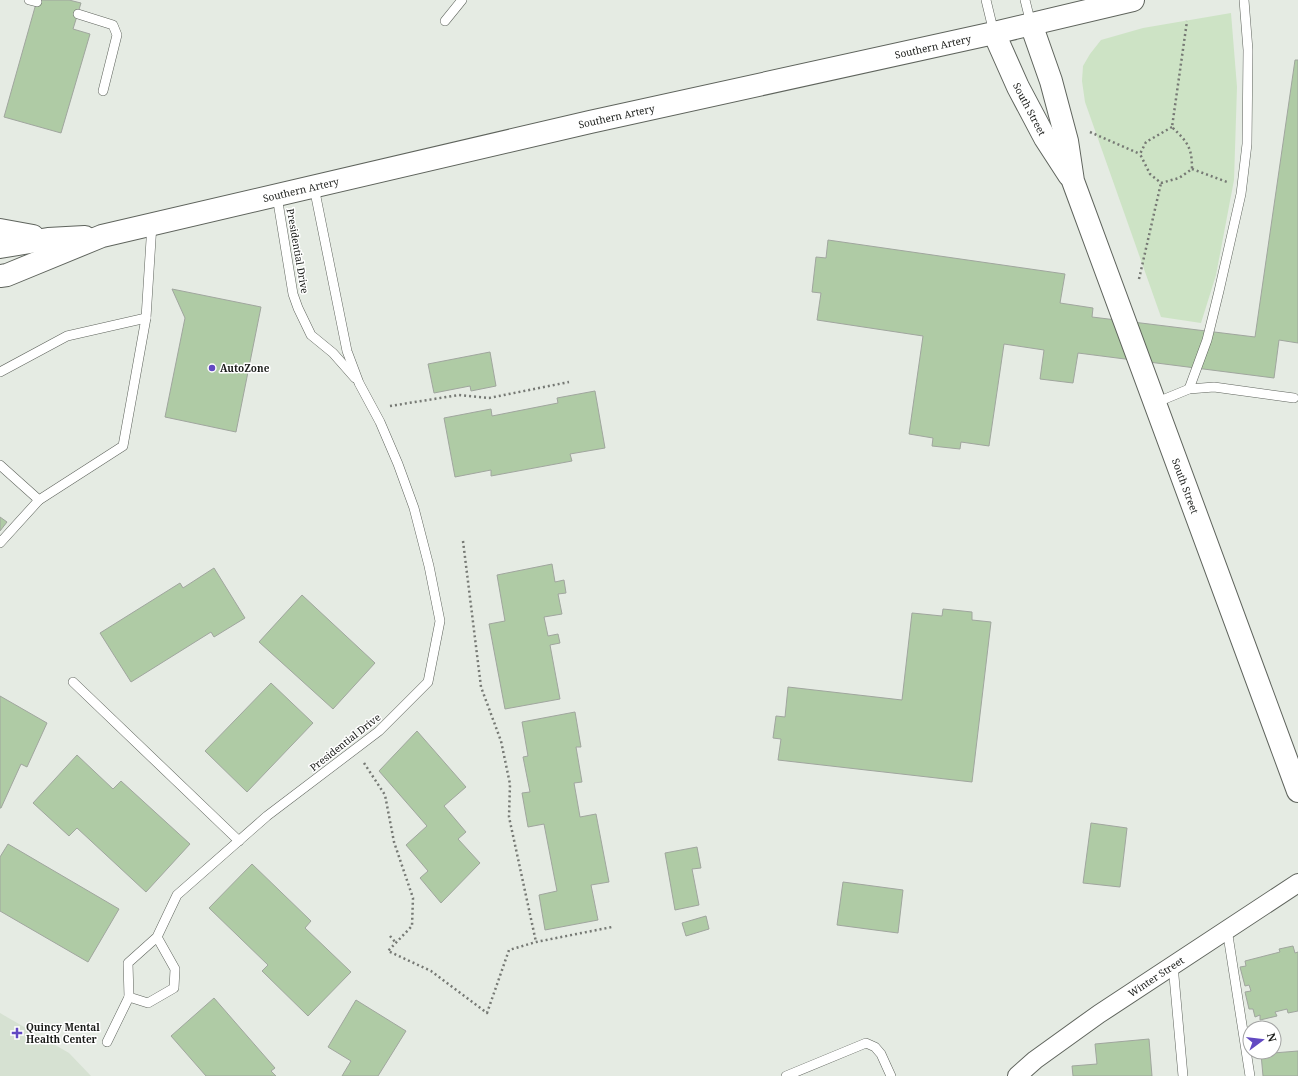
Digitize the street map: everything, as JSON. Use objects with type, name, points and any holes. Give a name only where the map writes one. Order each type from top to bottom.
[{"type":"main road","name":"Southern Artery","points":[[2,277],[102,236],[590,122],[994,33],[1133,0]]},
{"type":"main road","name":"South Street","points":[[1031,24],[1051,80],[1067,141],[1073,181],[1298,791]]},
{"type":"main road","name":"South Street","points":[[994,33],[1018,87],[1045,138],[1073,181]]},
{"type":"main road","points":[[0,230],[48,239]]},
{"type":"main road","name":"Southern Artery","points":[[0,247],[48,239],[102,236]]},
{"type":"street","name":"Winter Street","points":[[1017,1076],[1035,1060],[1099,1014],[1298,883]]},
{"type":"lane","points":[[445,21],[462,0]]},
{"type":"lane","points":[[986,0],[994,33]]},
{"type":"lane","points":[[1025,0],[1031,24]]},
{"type":"lane","points":[[1189,390],[1207,340],[1226,263],[1242,188],[1247,144],[1248,50],[1244,0]]},
{"type":"lane","points":[[78,14],[113,25],[117,35],[102,91]]},
{"type":"lane","name":"Presidential Drive","points":[[107,1042],[129,997],[128,962],[157,937],[177,895],[267,816],[380,731],[428,682],[440,620],[429,566],[414,508],[398,464],[380,422],[359,382],[347,351],[314,187]]},
{"type":"lane","name":"Presidential Drive","points":[[277,196],[293,294],[298,308],[311,335],[333,353],[359,382]]},
{"type":"lane","points":[[0,543],[39,500],[123,446],[146,318],[152,224]]},
{"type":"lane","points":[[0,372],[66,336],[146,318]]},
{"type":"lane","points":[[1155,403],[1189,390],[1214,387],[1294,398]]},
{"type":"lane","points":[[0,465],[39,500]]},
{"type":"lane","points":[[73,682],[239,841]]},
{"type":"lane","points":[[1227,929],[1250,1076]]},
{"type":"lane","points":[[129,997],[148,1002],[174,988],[175,969],[157,937]]},
{"type":"lane","points":[[1173,965],[1183,1076]]},
{"type":"lane","points":[[786,1076],[866,1043],[875,1047],[881,1054],[891,1076]]},
{"type":"path","points":[[1172,126],[1187,21]]},
{"type":"path","points":[[1172,126],[1185,140],[1192,155],[1192,169]]},
{"type":"path","points":[[1140,154],[1146,142],[1172,126]]},
{"type":"path","points":[[1090,132],[1140,154],[1150,174],[1161,183]]},
{"type":"path","points":[[1192,169],[1242,188]]},
{"type":"path","points":[[1161,183],[1179,178],[1192,169]]},
{"type":"path","points":[[1139,279],[1161,183]]},
{"type":"path","points":[[373,409],[459,395],[489,398],[569,382]]},
{"type":"path","points":[[463,541],[481,687],[501,741],[510,784],[509,816],[536,942]]},
{"type":"path","points":[[356,749],[385,795],[394,842],[413,898],[412,926],[388,951],[431,971],[487,1013],[509,950],[536,942],[612,927]]},
{"type":"path","points":[[390,936],[396,943]]},
{"type":"shaded area","name":"Quincy Mental Health Center","points":[[0,1013],[69,1053],[91,1076],[0,1076]]},
{"type":"green space","points":[[1231,13],[1237,87],[1234,180],[1216,275],[1201,323],[1161,317],[1085,102],[1082,81],[1083,66],[1101,40],[1143,28]]},
{"type":"building","points":[[37,0],[69,0],[81,3],[73,29],[90,34],[61,133],[4,117]]},
{"type":"building","points":[[1295,60],[1298,60],[1298,343],[1279,340],[1274,378],[1078,353],[1073,383],[1040,379],[1044,350],[1004,344],[989,446],[961,442],[960,449],[932,446],[933,438],[909,434],[923,336],[817,320],[821,293],[812,292],[816,257],[826,258],[828,240],[1065,274],[1060,303],[1093,308],[1092,317],[1255,337]]},
{"type":"building","name":"AutoZone","points":[[172,289],[261,307],[236,432],[165,417],[185,318]]},
{"type":"building","points":[[490,352],[496,386],[471,391],[470,386],[434,393],[428,364]]},
{"type":"building","points":[[595,391],[605,448],[570,454],[572,461],[491,476],[491,470],[455,477],[444,418],[491,409],[492,416],[558,403],[557,398]]},
{"type":"building","points":[[0,517],[7,522],[0,531]]},
{"type":"building","points":[[552,564],[555,582],[564,580],[566,593],[558,594],[562,614],[544,617],[548,636],[558,634],[560,643],[550,645],[560,699],[505,709],[489,624],[505,621],[497,575]]},
{"type":"building","points":[[214,568],[245,618],[214,637],[211,632],[131,682],[100,633],[180,583],[183,588]]},
{"type":"building","points":[[302,595],[375,663],[333,709],[259,642]]},
{"type":"building","points":[[943,609],[972,612],[972,620],[991,622],[972,782],[778,760],[781,739],[773,738],[776,716],[785,717],[788,687],[902,700],[912,613],[942,616]]},
{"type":"building","points":[[271,683],[313,723],[247,792],[205,751]]},
{"type":"building","points":[[0,696],[47,723],[27,767],[21,764],[1,808],[0,808]]},
{"type":"building","points":[[575,712],[581,747],[576,747],[582,782],[574,783],[580,817],[596,814],[609,882],[591,885],[598,920],[545,930],[539,895],[557,891],[544,824],[528,827],[522,793],[530,792],[523,757],[528,756],[522,722]]},
{"type":"building","points":[[417,731],[466,787],[444,806],[466,832],[458,839],[480,863],[441,903],[420,878],[428,871],[406,845],[427,826],[379,771]]},
{"type":"building","points":[[77,755],[113,789],[121,781],[190,844],[146,892],[77,828],[69,836],[33,803]]},
{"type":"building","points":[[1091,823],[1127,828],[1120,887],[1083,883]]},
{"type":"building","points":[[8,844],[119,909],[88,962],[0,911],[0,857]]},
{"type":"building","points":[[697,847],[701,868],[692,869],[699,905],[675,910],[665,853]]},
{"type":"building","points":[[252,864],[311,921],[305,928],[351,972],[308,1016],[262,971],[268,965],[209,908]]},
{"type":"building","points":[[843,882],[903,890],[898,933],[837,925]]},
{"type":"building","points":[[706,916],[709,929],[686,936],[682,923]]},
{"type":"building","points":[[1293,946],[1295,953],[1298,952],[1298,1011],[1288,1013],[1287,1009],[1275,1012],[1277,1016],[1260,1020],[1260,1015],[1255,1017],[1253,1009],[1249,1009],[1245,992],[1251,991],[1249,985],[1245,986],[1240,967],[1246,966],[1245,961],[1280,952],[1279,949]]},
{"type":"building","points":[[214,998],[275,1068],[271,1071],[276,1076],[206,1076],[171,1036]]},
{"type":"building","points":[[356,1000],[406,1031],[378,1076],[342,1076],[351,1061],[328,1047]]},
{"type":"building","points":[[1149,1039],[1152,1076],[1073,1076],[1072,1066],[1097,1064],[1095,1044]]},
{"type":"building","points":[[1298,1051],[1298,1076],[1263,1076],[1262,1060],[1282,1060],[1282,1052]]},
{"type":"place","name":"AutoZone","points":[[212,368]]},
{"type":"place","name":"Quincy Mental Health Center","points":[[17,1033]]}]
